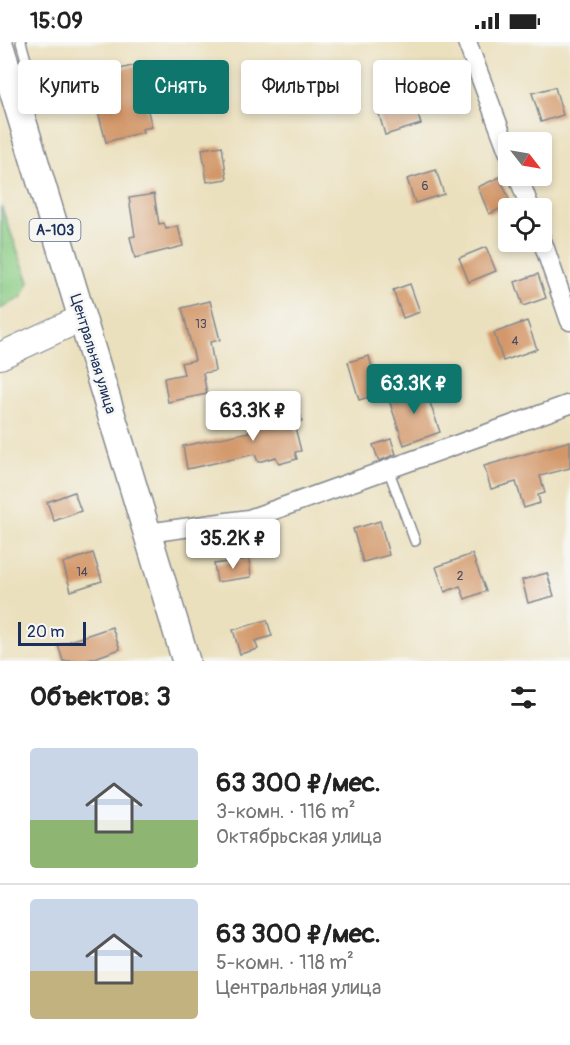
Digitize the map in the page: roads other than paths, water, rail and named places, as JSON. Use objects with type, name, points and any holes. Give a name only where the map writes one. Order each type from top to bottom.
[{"type":"main road","name":"Центральная улица","points":[[0,47],[186,661]]},
{"type":"main road","points":[[0,356],[82,318]]},
{"type":"street","points":[[467,42],[501,132]]},
{"type":"street","points":[[546,252],[570,321]]},
{"type":"street","points":[[147,533],[249,519],[570,404]]},
{"type":"lane","points":[[13,89],[26,60],[21,42]]},
{"type":"lane","points":[[388,469],[415,541]]}]
